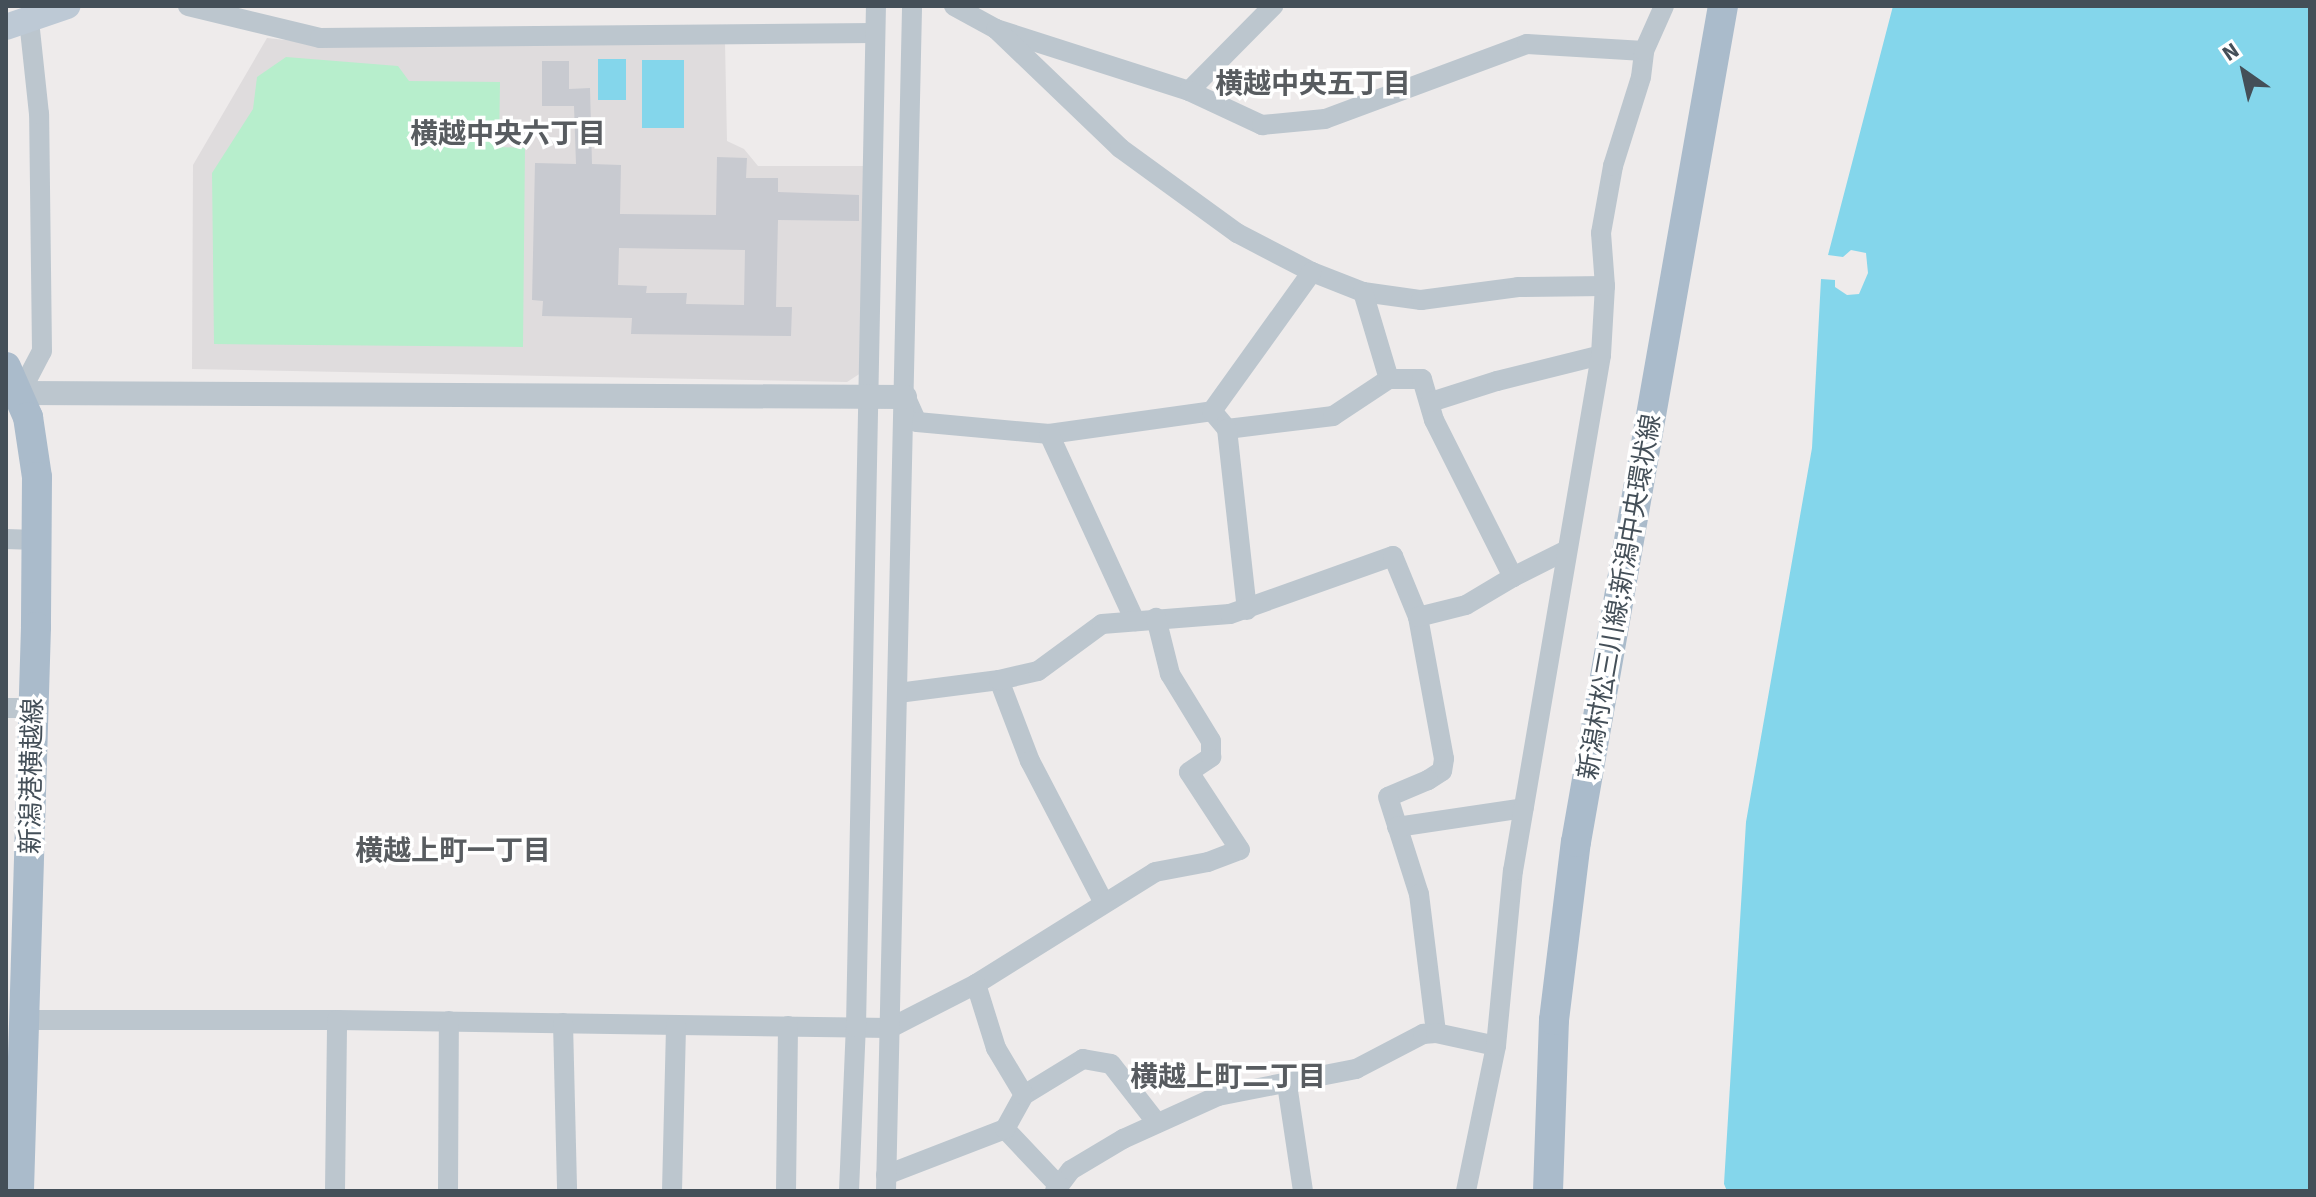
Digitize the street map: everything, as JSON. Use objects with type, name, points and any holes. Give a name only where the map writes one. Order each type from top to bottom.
[{"type":"main road","points":[[18,24],[67,6]]},
{"type":"main road","name":"新潟村松三川線;新潟中央環状線","points":[[1548,1191],[1554,1020],[1576,842],[1723,6]]},
{"type":"main road","name":"新潟港横越線","points":[[13,380],[32,437],[36,540],[20,708],[26,1020],[19,1191]]},
{"type":"street","points":[[188,6],[320,38],[874,33]]},
{"type":"street","points":[[849,1191],[856,1027],[876,6]]},
{"type":"street","points":[[912,6],[886,1183],[1005,1129],[1024,1095],[1083,1059],[1111,1064],[1157,1123]]},
{"type":"street","points":[[954,6],[996,29],[1189,91],[1262,125],[1325,119],[1527,44],[1644,51]]},
{"type":"street","points":[[1189,91],[1273,6]]},
{"type":"street","points":[[1466,1191],[1496,1046],[1513,871],[1601,355],[1605,286],[1601,233],[1613,166],[1641,77],[1644,51],[1664,6]]},
{"type":"street","points":[[13,380],[42,351],[39,114],[18,24]]},
{"type":"street","points":[[996,29],[1120,148],[1237,233],[1312,272],[1363,292],[1421,300],[1518,287],[1605,286]]},
{"type":"street","points":[[905,397],[917,422],[1049,434],[1212,411],[1312,272]]},
{"type":"street","points":[[1363,292],[1389,379]]},
{"type":"street","points":[[1431,402],[1497,381],[1601,355]]},
{"type":"street","points":[[1227,429],[1333,416],[1389,379],[1422,379],[1434,420],[1513,577]]},
{"type":"street","points":[[13,380],[905,397]]},
{"type":"street","points":[[1212,411],[1227,429],[1247,610]]},
{"type":"street","points":[[1049,434],[1135,621]]},
{"type":"street","points":[[6,539],[36,540]]},
{"type":"street","points":[[1418,617],[1466,605],[1567,550]]},
{"type":"street","points":[[898,693],[999,680],[1038,671],[1102,624],[1230,614],[1393,556],[1418,617],[1444,759],[1442,771],[1388,797],[1419,894],[1436,1033]]},
{"type":"street","points":[[26,1020],[449,1021],[890,1028],[976,984],[1155,872],[1208,862],[1240,850],[1189,772],[1211,757],[1211,741],[1170,674],[1156,618]]},
{"type":"street","points":[[999,680],[1030,761],[1104,903]]},
{"type":"street","points":[[1397,827],[1524,808]]},
{"type":"street","points":[[976,984],[996,1048],[1024,1095]]},
{"type":"street","points":[[335,1191],[337,1020]]},
{"type":"street","points":[[448,1191],[449,1021]]},
{"type":"street","points":[[563,1023],[567,1191]]},
{"type":"street","points":[[672,1191],[676,1025]]},
{"type":"street","points":[[786,1191],[788,1026]]},
{"type":"street","points":[[1005,1129],[1056,1188],[1097,1155],[1157,1123],[1218,1096],[1356,1069],[1404,1041],[1436,1033],[1496,1046]]},
{"type":"street","points":[[1287,1084],[1303,1191]]},
{"type":"shaded area","points":[[267,38],[312,43],[725,42],[727,141],[744,149],[758,166],[869,166],[864,371],[847,382],[192,369],[193,165]]},
{"type":"green space","points":[[286,57],[398,66],[409,81],[500,82],[499,147],[525,148],[523,347],[214,344],[212,173],[253,109],[257,77]]},
{"type":"water","points":[[1893,6],[2310,6],[2310,1191],[1727,1191],[1724,1184],[1746,822],[1812,448],[1821,279],[1835,280],[1835,287],[1847,295],[1859,294],[1868,273],[1866,253],[1851,250],[1843,257],[1828,255]]},
{"type":"water","points":[[598,59],[626,59],[626,100],[598,100]]},
{"type":"water","points":[[642,60],[684,60],[684,128],[642,128]]},
{"type":"building","points":[[542,61],[569,61],[569,89],[590,88],[592,164],[621,165],[620,214],[716,215],[717,157],[747,158],[746,178],[778,178],[778,192],[859,195],[859,221],[778,220],[776,307],[792,307],[791,336],[631,334],[632,318],[542,316],[543,301],[532,300],[535,163],[576,164],[574,106],[542,106]],"holes":[[[619,248],[745,250],[744,305],[686,304],[687,293],[646,293],[647,286],[618,285]]]},
{"type":"district","name":"横越中央五丁目","points":[[1313,84]]},
{"type":"district","name":"横越中央六丁目","points":[[508,134]]},
{"type":"district","name":"横越上町一丁目","points":[[453,851]]},
{"type":"district","name":"横越上町二丁目","points":[[1228,1077]]}]
